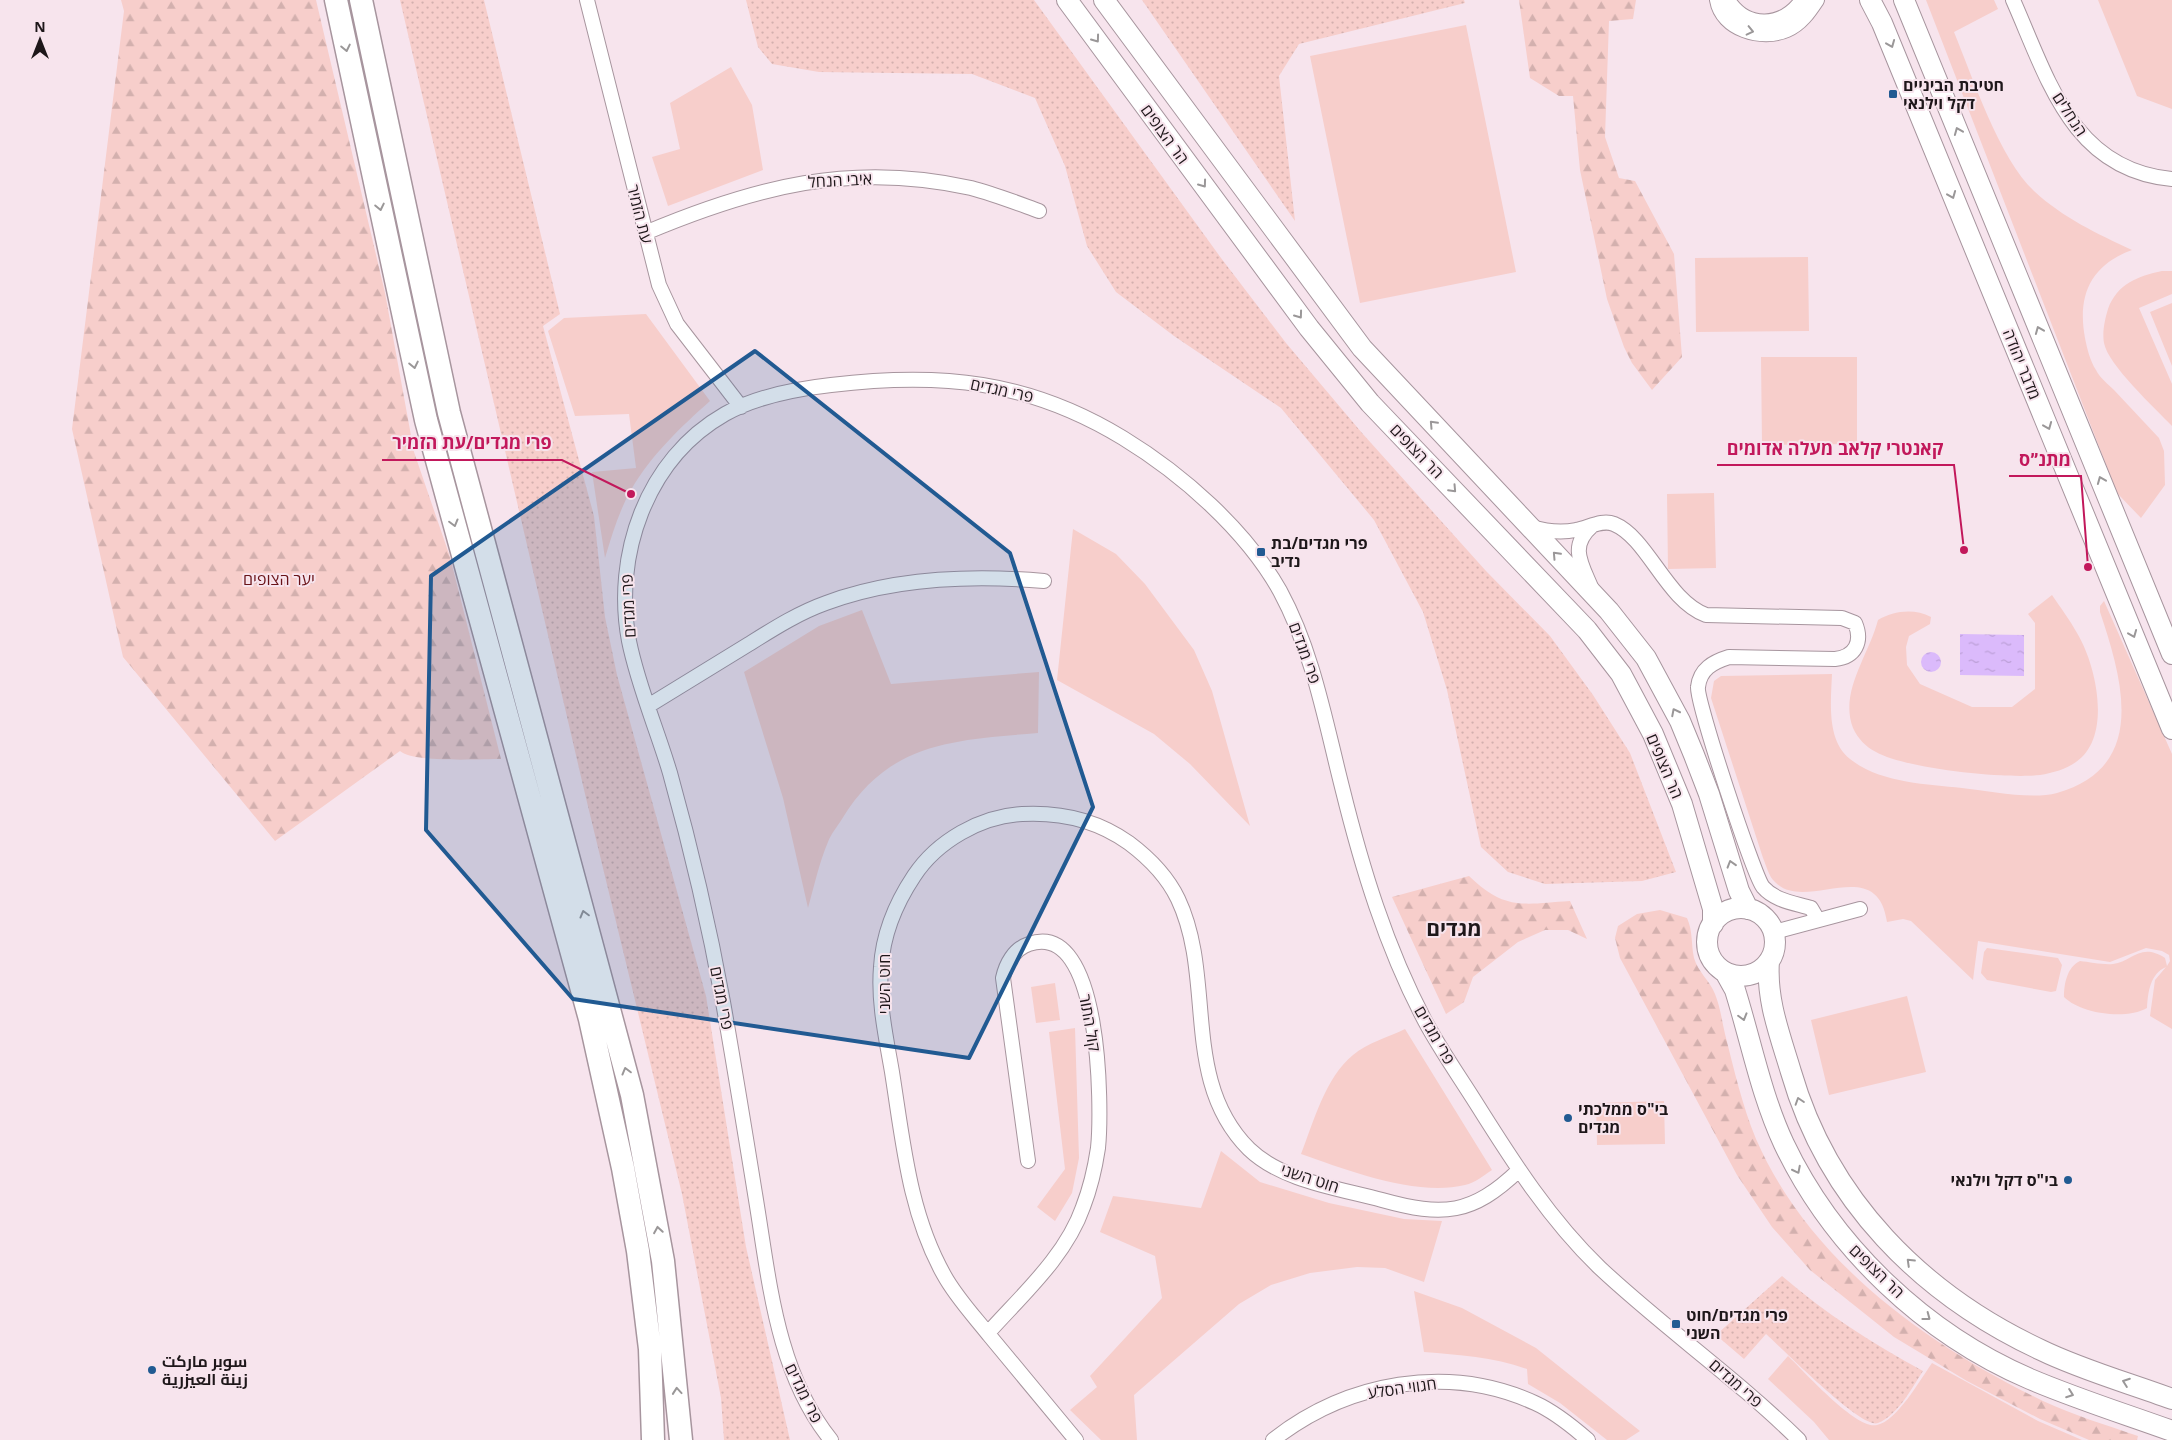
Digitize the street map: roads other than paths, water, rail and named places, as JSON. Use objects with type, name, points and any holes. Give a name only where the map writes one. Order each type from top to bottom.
[{"type":"main road","points":[[336,0],[426,420],[590,1020],[623,1168],[638,1251],[649,1340],[653,1440]]},
{"type":"main road","points":[[361,0],[449,413],[632,1095],[663,1261],[681,1440]]},
{"type":"main road","name":"הר הצופים","points":[[1067,0],[1339,366],[1370,403],[1587,630],[1621,674],[1653,734],[1682,804],[1713,909],[1713,924]]},
{"type":"main road","name":"הר הצופים","points":[[1104,0],[1362,348],[1594,594],[1646,658],[1680,722],[1710,794],[1739,891],[1748,909]]},
{"type":"main road","name":"מדבר יהודה","points":[[1870,0],[1882,23],[2172,729]]},
{"type":"main road","name":"מדבר יהודה","points":[[1904,0],[2172,654]]},
{"type":"main road","points":[[1748,909],[1759,913],[1768,921],[1774,932],[1774,951],[1769,961],[1761,970],[1750,975],[1737,976],[1725,972],[1716,965],[1710,955],[1708,935],[1713,924],[1721,915],[1731,910],[1748,909]]},
{"type":"main road","name":"הר הצופים","points":[[1769,961],[1767,982],[1770,1001],[1800,1105],[1827,1162],[1846,1191],[1872,1224],[1919,1271],[1952,1297],[1994,1325],[2042,1351],[2172,1399]]},
{"type":"main road","name":"הר הצופים","points":[[1725,972],[1735,990],[1772,1115],[1800,1176],[1820,1208],[1870,1267],[1927,1317],[2002,1364],[2036,1381],[2172,1431]]},
{"type":"street","name":"עת הזמיר","points":[[587,0],[659,285],[677,324],[741,407]]},
{"type":"street","points":[[1717,0],[1722,14],[1732,23],[1754,33],[1768,34],[1787,30],[1797,25],[1817,0]]},
{"type":"street","points":[[1728,0],[1746,17],[1768,21],[1782,19],[1790,14],[1802,0]]},
{"type":"street","name":"הנחלים","points":[[2013,0],[2061,105],[2087,140],[2099,153],[2131,171],[2152,177],[2172,179]]},
{"type":"street","name":"איבי הנחל","points":[[645,234],[694,212],[735,199],[802,182],[840,178],[923,181],[971,188],[1039,211]]},
{"type":"street","name":"פרי מגדים","points":[[831,1440],[819,1425],[793,1375],[772,1302],[713,951],[687,838],[630,644],[624,585],[629,551],[638,518],[653,489],[676,456],[700,432],[721,416],[741,407],[786,392],[864,381],[910,379],[984,383],[1022,392],[1087,417],[1156,460],[1217,512],[1244,539],[1262,562],[1280,592],[1310,658],[1350,819],[1379,919],[1426,1023],[1519,1170],[1546,1208],[1601,1268],[1748,1392],[1799,1440]]},
{"type":"street","points":[[1530,527],[1546,531],[1575,531],[1612,523],[1620,527],[1630,535],[1678,596],[1698,612],[1716,617],[1842,618],[1855,623],[1859,632],[1858,642],[1856,649],[1850,656],[1835,659],[1728,657],[1714,662],[1707,668],[1700,677],[1698,686],[1698,696],[1748,855],[1763,886],[1787,902],[1811,908],[1818,920]]},
{"type":"street","points":[[1592,526],[1585,532],[1579,547],[1579,557],[1594,594]]},
{"type":"street","points":[[648,706],[793,617],[825,603],[890,587],[948,581],[1009,578],[1044,581]]},
{"type":"street","name":"חוט השני","points":[[1071,1438],[944,1275],[918,1217],[910,1186],[881,1000],[881,966],[887,932],[900,897],[917,870],[959,834],[980,823],[1015,814],[1067,816],[1096,824],[1118,835],[1143,853],[1165,878],[1178,900],[1186,924],[1193,953],[1205,1056],[1212,1086],[1220,1108],[1235,1132],[1251,1150],[1273,1166],[1299,1177],[1403,1206],[1433,1211],[1457,1208],[1476,1202],[1492,1194],[1519,1170]]},
{"type":"street","points":[[1774,932],[1860,909]]},
{"type":"street","name":"קול התור","points":[[988,1333],[1040,1275],[1070,1235],[1083,1208],[1098,1149],[1099,1115],[1092,1012],[1084,987],[1066,953],[1055,944],[1043,942],[1028,944],[1016,953],[1006,964],[1003,978],[1028,1161]]},
{"type":"street","name":"חגווי הסלע","points":[[1273,1440],[1297,1422],[1342,1399],[1367,1391],[1426,1381],[1456,1382],[1508,1392],[1536,1403],[1559,1416],[1588,1440]]},
{"type":"water","points":[[1960,634],[2024,635],[2024,676],[1960,675]]},
{"type":"water","points":[[1931,652],[1938,655],[1941,662],[1938,669],[1931,672],[1924,669],[1921,662],[1924,655]]},
{"type":"place","name":"חטיבת הביניים דקל וילנאי","points":[[1893,94]]},
{"type":"place","name":"פרי מגדים/עת הזמיר","points":[[631,494]]},
{"type":"place","name":"קאנטרי קלאב מעלה אדומים","points":[[1964,550]]},
{"type":"place","name":"פרי מגדים/בת נדיב","points":[[1261,552]]},
{"type":"place","name":"מתנ״ס","points":[[2088,567]]},
{"type":"place","name":"בי\"ס ממלכתי מגדים","points":[[1568,1118]]},
{"type":"place","name":"בי\"ס דקל וילנאי","points":[[2068,1180]]},
{"type":"place","name":"פרי מגדים/חוט השני","points":[[1676,1324]]},
{"type":"place","name":"سوبر ماركت زينة العيزرية","points":[[152,1370]]},
{"type":"district","name":"מגדים","points":[[1454,929]]},
{"type":"park label","name":"יער הצופים","points":[[279,579]]}]
